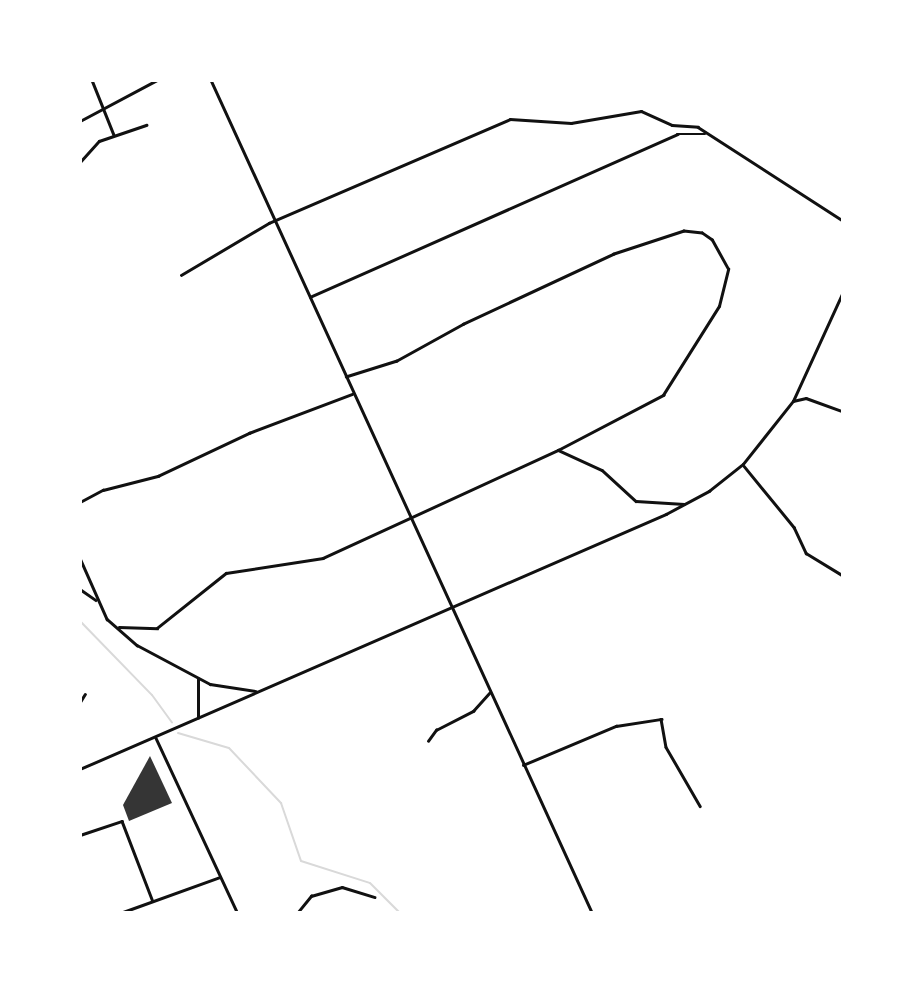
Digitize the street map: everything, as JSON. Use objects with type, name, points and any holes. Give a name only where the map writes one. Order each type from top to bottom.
[{"type":"street","points":[[92,80],[115,136]]},
{"type":"street","points":[[80,121],[158,80]]},
{"type":"street","points":[[211,80],[408,519],[592,912]]},
{"type":"street","points":[[181,275],[275,221],[510,119],[571,123],[641,111],[672,125],[698,127],[736,148],[842,220]]},
{"type":"street","points":[[80,162],[93,145],[146,125]]},
{"type":"street","points":[[310,297],[677,134],[708,134]]},
{"type":"street","points":[[119,627],[157,628],[226,573],[314,561],[558,450],[663,395],[673,383],[725,293],[728,270],[724,256],[702,233],[684,232],[622,251],[464,324],[397,361],[346,377]]},
{"type":"street","points":[[80,769],[686,504],[743,464],[793,401],[842,294]]},
{"type":"street","points":[[80,502],[103,490],[159,476],[249,433],[353,394]]},
{"type":"street","points":[[793,401],[806,398],[842,411]]},
{"type":"street","points":[[558,450],[602,470],[636,502],[686,504]]},
{"type":"street","points":[[743,464],[791,522],[806,553],[842,575]]},
{"type":"street","points":[[80,558],[107,619],[137,645],[198,679],[259,692]]},
{"type":"street","points":[[80,589],[99,602]]},
{"type":"street","points":[[198,679],[198,718]]},
{"type":"street","points":[[428,741],[436,730],[473,711],[489,693]]},
{"type":"street","points":[[80,702],[85,694]]},
{"type":"street","points":[[523,765],[616,726],[661,719],[666,747],[700,806]]},
{"type":"street","points":[[155,737],[237,912]]},
{"type":"street","points":[[80,835],[122,821],[148,880],[152,899]]},
{"type":"street","points":[[123,912],[152,899],[220,877]]},
{"type":"street","points":[[298,912],[311,896],[342,887],[375,897]]},
{"type":"building","points":[[150,756],[172,803],[129,821],[123,805]]},
{"type":"waterway","points":[[80,621],[152,695],[172,723]]},
{"type":"waterway","points":[[178,733],[229,748],[281,803],[301,861],[370,883],[399,912]]}]
